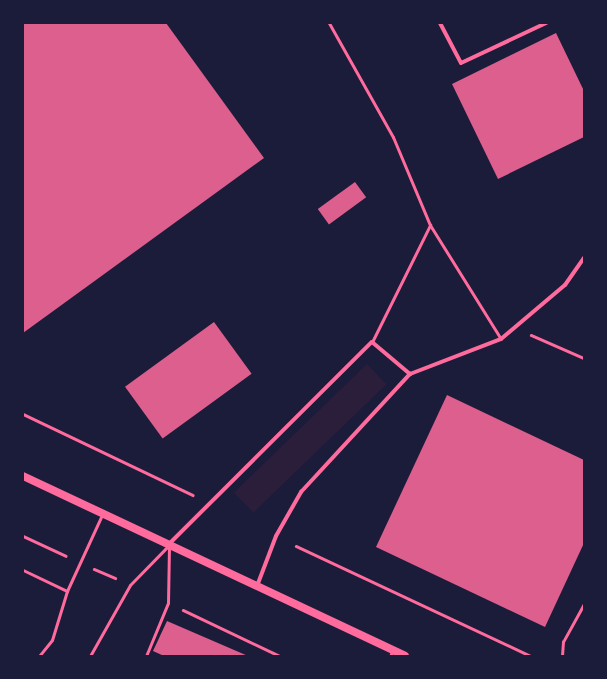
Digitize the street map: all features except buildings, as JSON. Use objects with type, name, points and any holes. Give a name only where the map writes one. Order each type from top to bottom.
[{"type":"main road","points":[[23,476],[257,586],[392,653],[405,656]]},
{"type":"street","points":[[440,23],[461,63],[546,23]]},
{"type":"street","points":[[257,586],[276,536],[300,492],[410,374],[501,339],[516,328],[565,285],[584,258]]},
{"type":"street","points":[[169,544],[372,342],[410,374]]},
{"type":"lane","points":[[329,23],[393,137],[430,225],[501,339]]},
{"type":"lane","points":[[372,342],[430,225]]},
{"type":"lane","points":[[39,656],[52,640],[67,591],[103,513]]},
{"type":"lane","points":[[90,656],[130,585],[169,544]]},
{"type":"lane","points":[[146,656],[168,603],[169,544]]},
{"type":"lane","points":[[23,570],[67,591]]},
{"type":"path","points":[[516,328],[584,358]]},
{"type":"path","points":[[23,414],[193,495]]},
{"type":"path","points":[[296,546],[531,656]]},
{"type":"path","points":[[562,656],[563,642],[584,604]]},
{"type":"shaded area","points":[[367,364],[386,384],[253,513],[234,493]]}]
